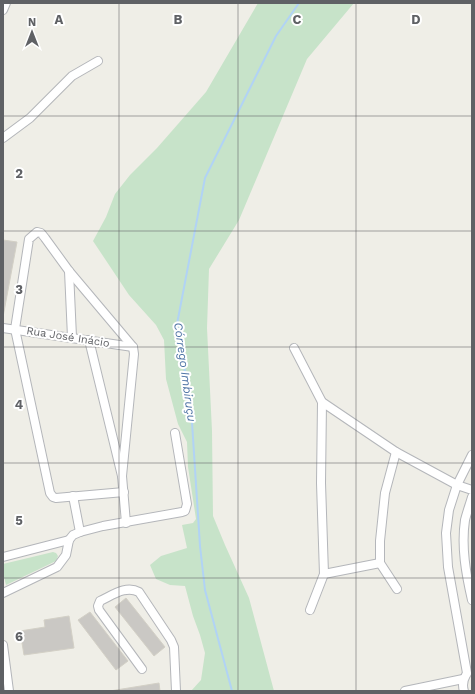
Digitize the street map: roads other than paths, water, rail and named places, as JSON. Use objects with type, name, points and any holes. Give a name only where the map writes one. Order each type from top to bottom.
[{"type":"street","points":[[3,10],[6,3]]},
{"type":"street","points":[[3,138],[30,118],[72,76],[98,61]]},
{"type":"street","points":[[122,476],[134,354],[133,347],[69,270],[41,233],[37,232],[29,240],[15,329],[50,493],[56,498],[124,492]]},
{"type":"street","points":[[69,270],[72,337]]},
{"type":"street","name":"Rua José Inácio","points":[[3,328],[133,347]]},
{"type":"street","points":[[89,340],[122,476],[126,523]]},
{"type":"street","points":[[294,348],[322,402],[321,483],[324,574],[310,610]]},
{"type":"street","points":[[322,402],[396,452],[457,485],[472,490]]},
{"type":"street","points":[[3,592],[57,567],[66,555],[69,540],[73,535],[80,532],[182,512],[185,510],[187,504],[175,433]]},
{"type":"street","points":[[396,452],[385,493],[380,540],[380,563],[397,589]]},
{"type":"street","points":[[460,691],[467,674],[448,567],[446,533],[449,510],[457,485],[472,455]]},
{"type":"street","points":[[72,496],[80,532]]},
{"type":"street","points":[[472,497],[465,520],[464,548],[466,572],[472,600]]},
{"type":"street","points":[[3,557],[69,540]]},
{"type":"street","points":[[324,574],[380,563]]},
{"type":"street","points":[[142,669],[99,610],[98,606],[100,601],[126,589],[132,589],[139,592],[171,640],[174,647],[176,691]]},
{"type":"street","points":[[3,645],[4,667],[9,691]]},
{"type":"street","points":[[405,691],[467,674]]},
{"type":"waterway","name":"Córrego Imbiruçu","points":[[232,691],[205,590],[200,546],[191,407],[177,324],[205,178],[276,36],[299,3]]}]
